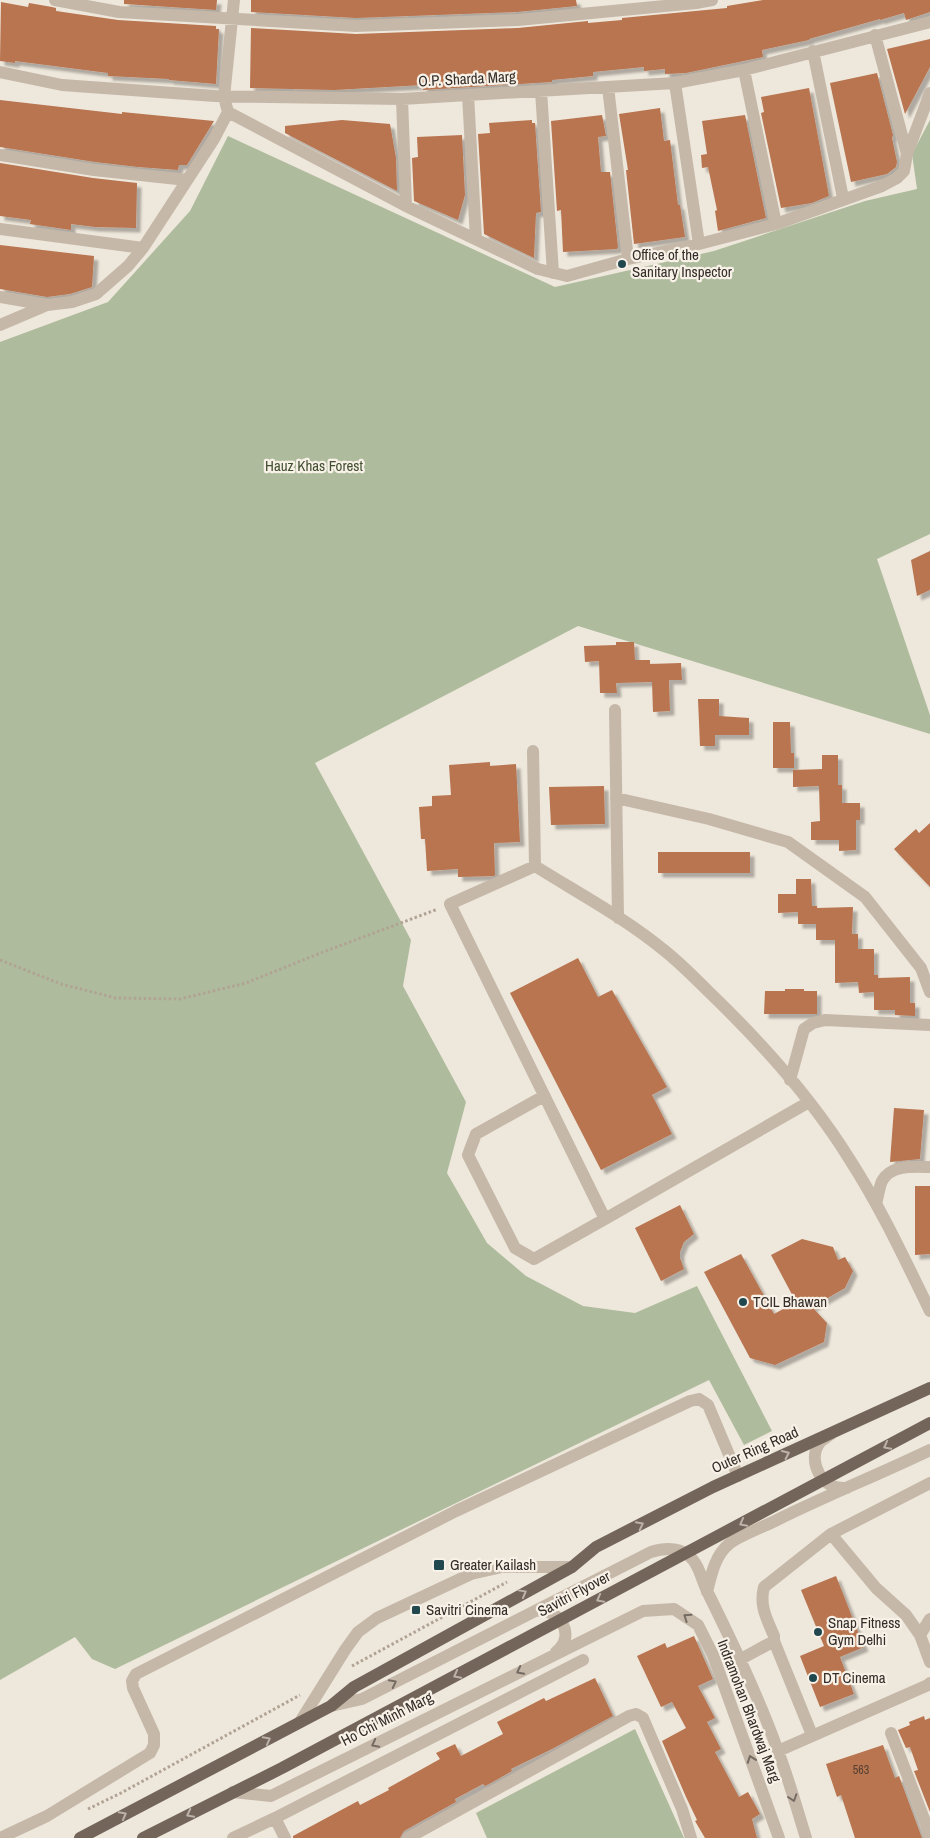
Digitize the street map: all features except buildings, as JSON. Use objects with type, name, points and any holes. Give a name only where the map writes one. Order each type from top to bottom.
[{"type":"main road","name":"Outer Ring Road","points":[[596,1547],[713,1487],[930,1388]]},
{"type":"main road","name":"Savitri Flyover","points":[[233,1792],[282,1768],[930,1423]]},
{"type":"main road","name":"Ho Chi Minh Marg","points":[[80,1838],[331,1706],[354,1686],[572,1567],[596,1547]]},
{"type":"main road","points":[[143,1838],[233,1792]]},
{"type":"street","points":[[55,0],[119,12],[356,26],[518,20],[712,0]]},
{"type":"street","points":[[0,325],[47,305],[72,302],[96,294],[128,266],[142,248],[214,139],[228,112],[224,97],[234,0]]},
{"type":"street","name":"O.P. Sharda Marg","points":[[0,72],[62,85],[224,97],[402,99],[675,83],[744,70],[930,22]]},
{"type":"street","points":[[875,35],[907,154]]},
{"type":"street","points":[[813,51],[843,198]]},
{"type":"street","points":[[744,70],[776,224]]},
{"type":"street","points":[[675,83],[699,244]]},
{"type":"street","points":[[608,87],[628,259]]},
{"type":"street","points":[[541,91],[553,273]]},
{"type":"street","points":[[228,112],[406,206],[476,240],[538,269],[566,276],[628,259],[699,244],[776,224],[843,198],[882,186],[904,171],[907,154],[930,93]]},
{"type":"street","points":[[468,95],[476,240]]},
{"type":"street","points":[[402,99],[406,206]]},
{"type":"street","points":[[0,155],[94,170],[188,180]]},
{"type":"street","points":[[0,229],[142,248]]},
{"type":"street","points":[[0,297],[47,305]]},
{"type":"street","points":[[615,710],[618,918]]},
{"type":"street","points":[[533,751],[535,866]]},
{"type":"street","points":[[616,798],[709,819],[788,842],[864,897],[921,968],[930,992]]},
{"type":"street","points":[[535,866],[450,904],[605,1219]]},
{"type":"street","points":[[535,866],[618,918],[665,951],[733,1016],[790,1080],[809,1102],[850,1159],[888,1225],[930,1311]]},
{"type":"street","points":[[790,1080],[804,1029],[812,1023],[825,1020],[930,1025]]},
{"type":"street","points":[[544,1096],[476,1134],[468,1155],[516,1248],[534,1259],[809,1102]]},
{"type":"street","points":[[876,1204],[883,1180],[894,1170],[930,1167]]},
{"type":"street","points":[[0,1838],[47,1816],[150,1753],[154,1745],[154,1734],[133,1688],[132,1681],[136,1674],[456,1511],[690,1401],[699,1399],[708,1404],[738,1476]]},
{"type":"street","points":[[831,1433],[820,1442],[815,1455],[816,1468],[823,1480],[835,1487],[849,1488]]},
{"type":"street","points":[[707,1592],[712,1570],[719,1556],[729,1544],[815,1501],[849,1488],[930,1450]]},
{"type":"street","points":[[812,1735],[762,1608],[764,1587],[834,1532],[930,1483]]},
{"type":"street","points":[[834,1532],[876,1588],[906,1615],[920,1635],[930,1662]]},
{"type":"street","name":"Indramohan Bhardwaj Marg","points":[[652,1552],[669,1549],[679,1551],[688,1555],[695,1562],[707,1592],[741,1659],[778,1751],[806,1838]]},
{"type":"street","name":"Ho Chi Minh Marg","points":[[331,1706],[362,1699],[652,1552]]},
{"type":"street","points":[[300,1722],[358,1632],[377,1618],[471,1574],[502,1567],[572,1567]]},
{"type":"street","name":"Indramohan Bhardwaj Marg","points":[[643,1611],[674,1609],[698,1625],[713,1655],[779,1838]]},
{"type":"street","points":[[533,1611],[543,1610],[553,1613],[561,1620],[565,1630],[565,1640],[560,1649],[551,1656]]},
{"type":"street","name":"Ho Chi Minh Marg","points":[[233,1792],[270,1796],[643,1611]]},
{"type":"street","points":[[920,1635],[930,1619]]},
{"type":"street","points":[[741,1659],[774,1641]]},
{"type":"street","points":[[232,1838],[275,1818],[583,1660]]},
{"type":"street","points":[[778,1751],[930,1683]]},
{"type":"street","points":[[408,1838],[629,1716],[636,1714],[643,1718],[682,1809],[691,1838]]},
{"type":"street","points":[[891,1733],[930,1838]]},
{"type":"street","points":[[275,1818],[285,1838]]},
{"type":"path","points":[[0,960],[61,984],[116,998],[180,999],[246,983],[450,904]]},
{"type":"path","points":[[327,1680],[508,1581]]},
{"type":"path","points":[[79,1813],[122,1793],[301,1694]]},
{"type":"green space","name":"Hauz Khas Forest","points":[[930,120],[930,534],[877,559],[930,715],[930,734],[578,626],[315,763],[411,940],[403,986],[466,1102],[447,1173],[487,1243],[526,1276],[583,1306],[635,1313],[697,1286],[772,1431],[744,1445],[709,1380],[115,1669],[92,1659],[75,1637],[0,1680],[0,342],[108,302],[190,211],[228,136],[555,287],[714,251],[865,201],[917,189],[912,154]]},
{"type":"green space","points":[[635,1729],[684,1838],[487,1838],[476,1813]]},
{"type":"place","name":"Office of the Sanitary Inspector","points":[[622,264]]},
{"type":"place","name":"TCIL Bhawan","points":[[743,1302]]},
{"type":"place","name":"Greater Kailash","points":[[439,1565]]},
{"type":"place","name":"Savitri Cinema","points":[[416,1610]]},
{"type":"place","name":"Snap Fitness Gym Delhi","points":[[818,1632]]},
{"type":"place","name":"DT Cinema","points":[[813,1678]]}]
